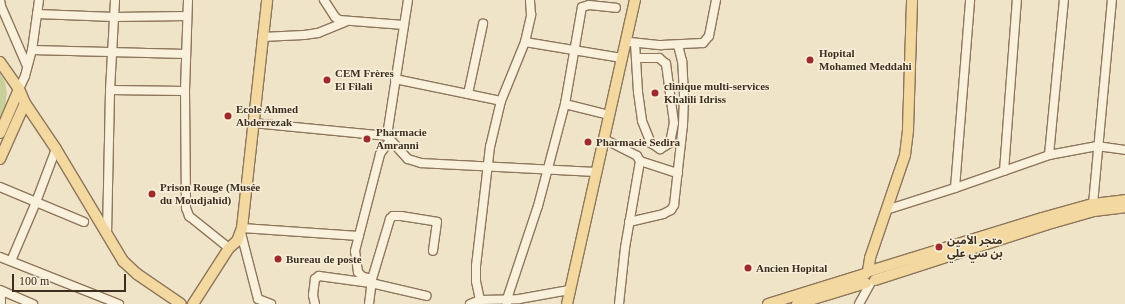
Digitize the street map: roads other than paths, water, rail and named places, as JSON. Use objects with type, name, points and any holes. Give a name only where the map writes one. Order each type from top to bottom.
[{"type":"main road","points":[[193,304],[241,231],[267,0]]},
{"type":"main road","points":[[567,304],[622,58],[631,42],[635,0]]},
{"type":"main road","points":[[869,277],[870,258],[905,155],[908,129],[912,0]]},
{"type":"main road","points":[[0,62],[19,89],[25,103],[56,149],[106,236],[129,268],[181,304]]},
{"type":"main road","points":[[0,133],[19,89]]},
{"type":"main road","points":[[0,159],[25,103]]},
{"type":"main road","points":[[797,304],[869,277],[1042,218],[1093,204],[1125,200]]},
{"type":"main road","points":[[768,304],[832,285],[869,277],[1045,224],[1094,211],[1125,207]]},
{"type":"street","points":[[0,0],[1,6],[27,66]]},
{"type":"street","points":[[25,103],[25,76],[32,50],[39,0]]},
{"type":"street","points":[[106,236],[111,53],[115,0]]},
{"type":"street","points":[[188,0],[185,91],[186,208],[189,216],[229,248]]},
{"type":"street","points":[[324,0],[335,17],[345,22]]},
{"type":"street","points":[[408,0],[395,79],[388,138],[380,154],[355,251],[358,272],[363,277],[372,281],[427,296]]},
{"type":"street","points":[[480,300],[476,281],[476,266],[490,146],[501,101],[525,42],[531,15],[530,0]]},
{"type":"street","points":[[636,58],[659,58],[666,64],[674,124],[670,144],[660,149],[651,143],[642,121],[638,92],[636,58],[631,42],[678,45],[703,43],[709,36],[716,0]]},
{"type":"street","points":[[955,188],[970,0]]},
{"type":"street","points":[[1004,172],[1017,0]]},
{"type":"street","points":[[1049,155],[1064,0]]},
{"type":"street","points":[[1093,204],[1112,0]]},
{"type":"street","points":[[507,302],[548,170],[564,104],[582,7],[589,5],[616,8]]},
{"type":"street","points":[[37,14],[114,17],[187,16]]},
{"type":"street","points":[[262,37],[304,35],[318,32],[345,22],[404,25]]},
{"type":"street","points":[[468,94],[483,24]]},
{"type":"street","points":[[525,42],[575,49],[622,58]]},
{"type":"street","points":[[629,222],[671,210],[674,205],[683,126],[684,95],[682,61],[678,45]]},
{"type":"street","points":[[32,50],[186,54]]},
{"type":"street","points":[[19,89],[25,76]]},
{"type":"street","points":[[395,79],[501,101]]},
{"type":"street","points":[[110,90],[185,91]]},
{"type":"street","points":[[564,104],[609,115]]},
{"type":"street","points":[[253,123],[388,138],[414,162],[597,172]]},
{"type":"street","points":[[604,138],[637,156],[640,161],[678,174]]},
{"type":"street","points":[[886,210],[1004,172],[1049,155],[1098,146],[1125,150]]},
{"type":"street","points":[[10,261],[36,202],[56,149]]},
{"type":"street","points":[[619,304],[620,284],[629,222],[640,161]]},
{"type":"street","points":[[0,187],[84,222]]},
{"type":"street","points":[[369,304],[372,281],[390,219],[393,216],[437,222],[433,251]]},
{"type":"street","points":[[271,304],[258,299],[241,231],[359,236]]},
{"type":"street","points":[[0,257],[115,303]]},
{"type":"street","points":[[315,304],[315,279],[319,276],[372,281]]},
{"type":"street","points":[[859,304],[869,277]]},
{"type":"street","points":[[1,304],[0,290],[33,304]]},
{"type":"street","points":[[470,304],[480,300],[507,302],[569,290]]},
{"type":"place","name":"Hopital Mohamed Meddahi","points":[[810,60]]},
{"type":"place","name":"CEM Frères El Filali","points":[[327,80]]},
{"type":"place","name":"clinique multi-services Khalili Idriss","points":[[655,93]]},
{"type":"place","name":"Ecole Ahmed Abderrezak","points":[[228,116]]},
{"type":"place","name":"Pharmacie Amranni","points":[[367,139]]},
{"type":"place","name":"Pharmacie Sedira","points":[[588,142]]},
{"type":"place","name":"Prison Rouge (Musée du Moudjahid)","points":[[152,194]]},
{"type":"place","name":"متجر الأمين بن سي علي","points":[[939,247]]},
{"type":"place","name":"Bureau de poste","points":[[278,259]]},
{"type":"place","name":"Ancien Hopital","points":[[748,268]]}]
